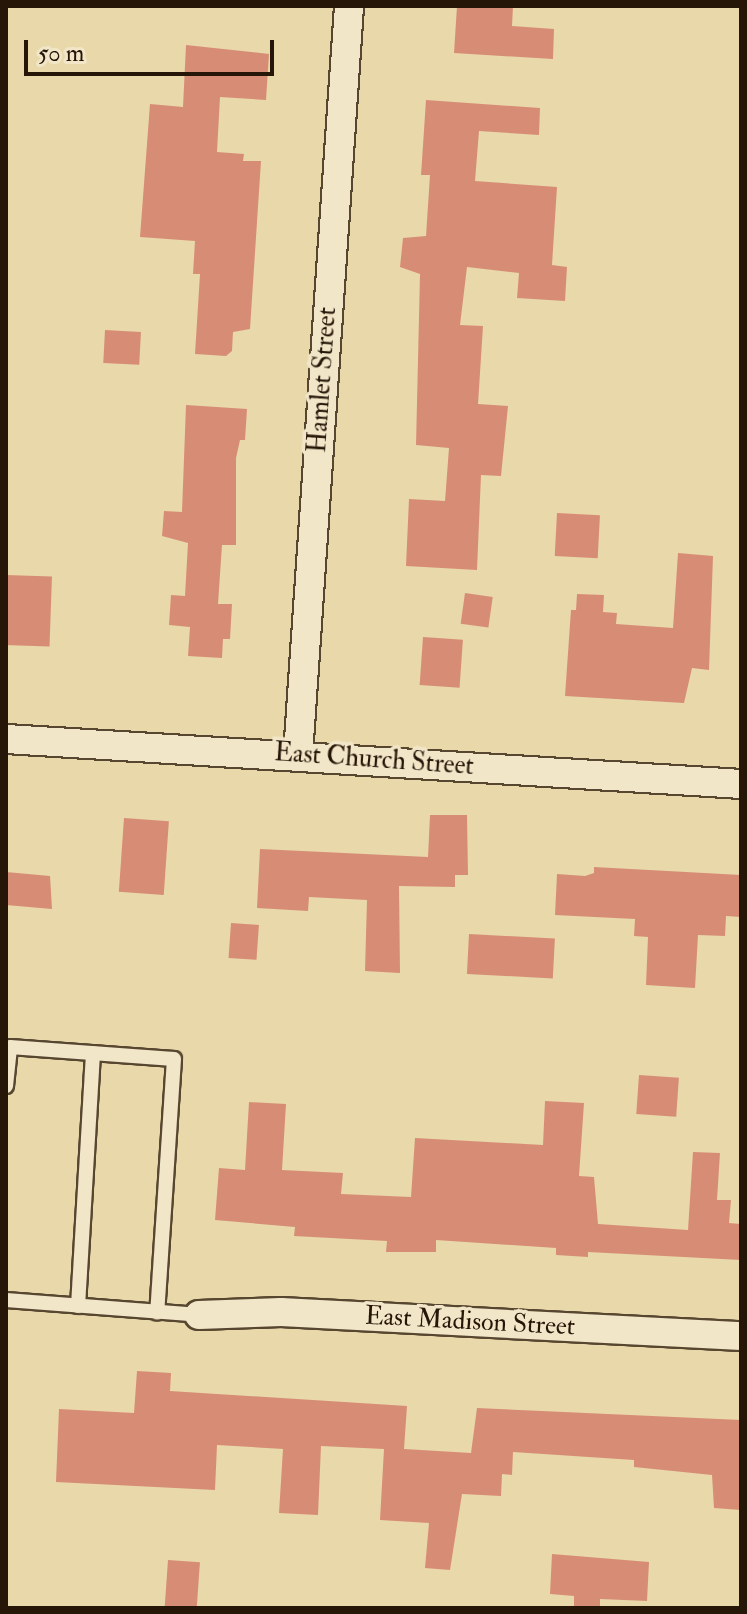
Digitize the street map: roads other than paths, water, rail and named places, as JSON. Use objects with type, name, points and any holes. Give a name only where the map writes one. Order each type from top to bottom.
[{"type":"street","name":"Hamlet Street","points":[[298,755],[349,6]]},
{"type":"street","name":"East Church Street","points":[[6,739],[741,784]]},
{"type":"street","name":"East Madison Street","points":[[199,1315],[281,1312],[741,1336]]},
{"type":"lane","points":[[6,1086],[10,1047],[174,1059],[157,1312]]},
{"type":"lane","points":[[78,1306],[93,1053]]},
{"type":"lane","points":[[6,1300],[199,1315]]}]
